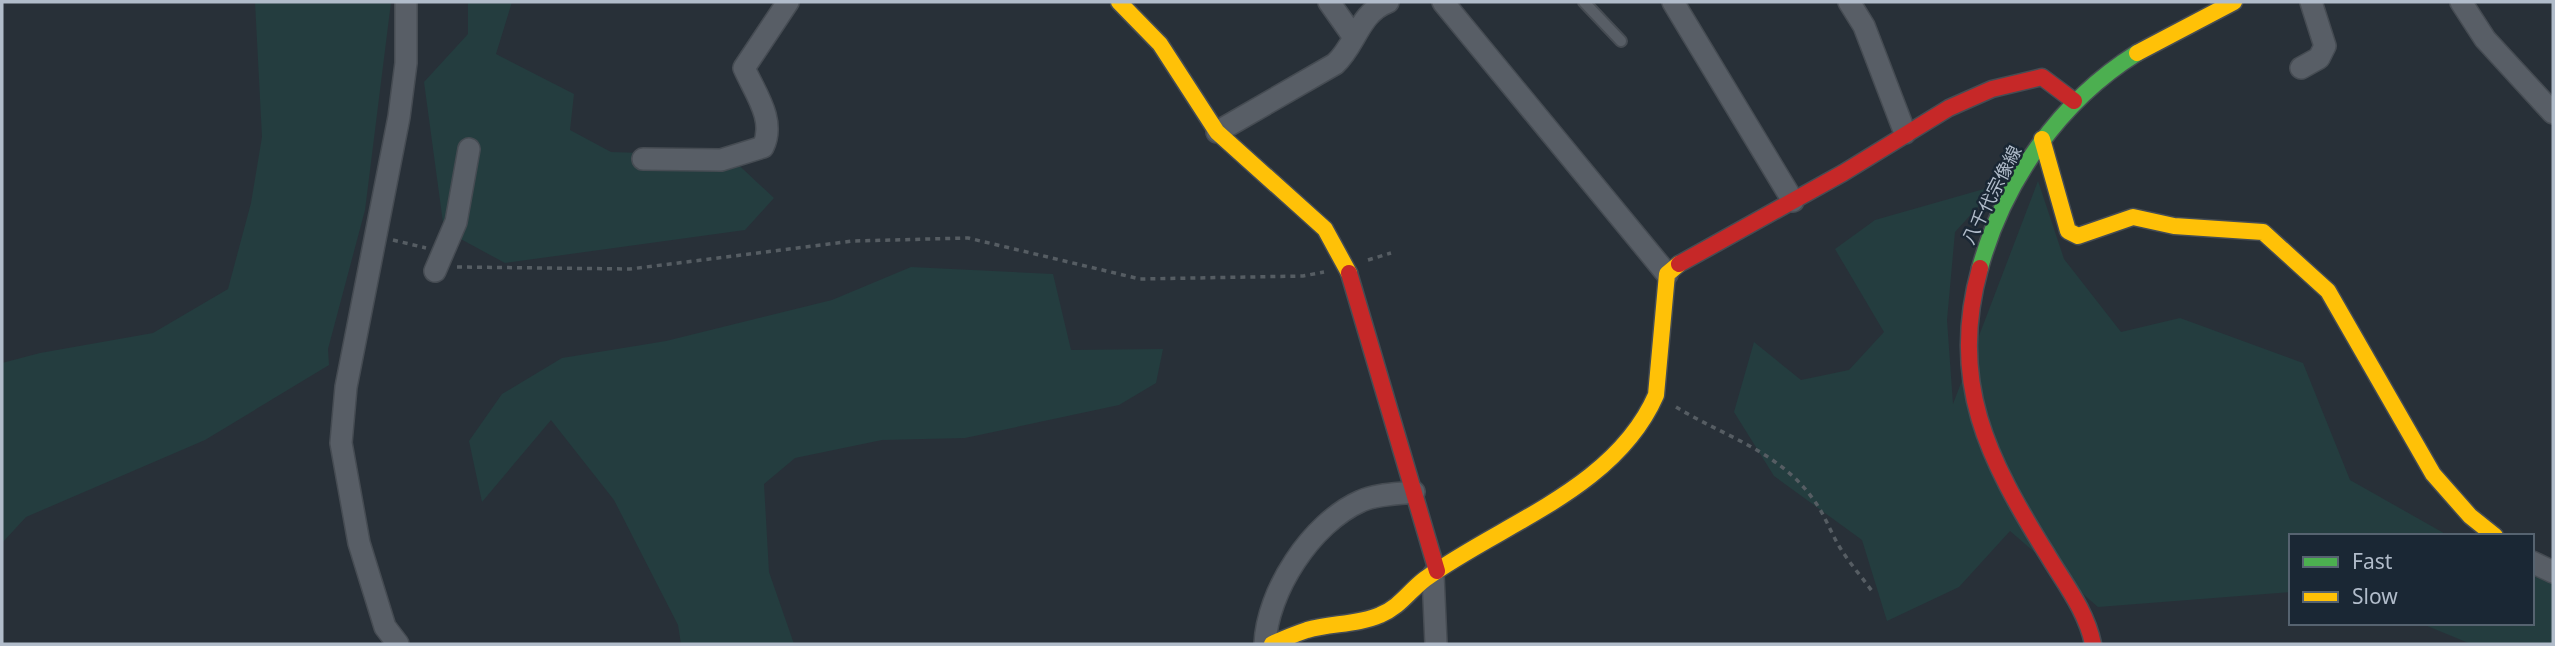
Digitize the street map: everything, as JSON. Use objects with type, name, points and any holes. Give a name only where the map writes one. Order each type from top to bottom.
[{"type":"street","points":[[398,644],[385,627],[359,543],[341,443],[346,387],[400,104],[406,63],[406,2]]},
{"type":"street","points":[[643,159],[721,160],[763,147],[768,136],[767,117],[744,68],[788,2]]},
{"type":"street","points":[[1119,2],[1160,44],[1217,132],[1325,229],[1347,266],[1414,492],[1435,573],[1436,644]]},
{"type":"street","points":[[1329,2],[1353,36]]},
{"type":"street","points":[[1217,132],[1335,64],[1345,55],[1353,36],[1376,6],[1388,2]]},
{"type":"street","points":[[1443,2],[1564,134],[1667,274]]},
{"type":"street","points":[[1673,2],[1793,201]]},
{"type":"street","points":[[1849,2],[1864,26],[1905,133]]},
{"type":"street","name":"八千代宗像線","points":[[2093,644],[2081,608],[2017,505],[1988,449],[1970,393],[1966,343],[1970,299],[1980,262],[1997,221],[2042,139],[2074,101],[2165,36],[2212,7],[2234,2]]},
{"type":"street","points":[[2301,68],[2319,58],[2325,46],[2311,2]]},
{"type":"street","points":[[2461,2],[2485,39],[2553,113]]},
{"type":"street","points":[[1272,644],[1307,630],[1379,616],[1401,604],[1435,573],[1552,502],[1593,472],[1625,441],[1649,411],[1656,395],[1661,315],[1667,274],[1686,258],[1865,160],[1941,110],[1979,93],[2020,80],[2042,77],[2074,101]]},
{"type":"street","points":[[2042,139],[2068,231],[2078,236],[2133,217],[2174,226],[2263,232],[2285,250],[2328,290],[2433,474],[2470,516],[2492,534]]},
{"type":"street","points":[[437,264],[456,222],[470,149]]},
{"type":"street","points":[[1265,644],[1266,625],[1282,582],[1299,555],[1331,520],[1362,500],[1414,492]]},
{"type":"street","points":[[2534,563],[2553,572]]},
{"type":"lane","points":[[1584,2],[1621,41]]},
{"type":"path","points":[[374,235],[428,248],[437,264],[458,268],[631,269],[853,241],[968,238],[1139,279],[1303,276],[1391,253]]},
{"type":"path","points":[[1656,395],[1696,419],[1741,438],[1769,457],[1801,485],[1813,499],[1840,548],[1874,594]]},
{"type":"green space","points":[[255,2],[391,2],[365,210],[328,349],[329,365],[205,440],[26,517],[2,543],[2,363],[40,353],[153,333],[228,289],[251,203],[262,137]]},
{"type":"green space","points":[[468,2],[512,2],[496,54],[574,94],[570,130],[611,152],[729,156],[774,198],[745,230],[505,263],[444,230],[424,82],[468,34]]},
{"type":"green space","points":[[2038,181],[2064,259],[2121,332],[2180,318],[2303,363],[2350,480],[2445,534],[2289,534],[2289,592],[2098,607],[2010,531],[1959,587],[1887,621],[1862,540],[1774,476],[1734,412],[1754,342],[1801,380],[1849,370],[1884,332],[1835,249],[1875,220],[1998,185],[1955,232],[1947,320],[1953,404]]},
{"type":"green space","points":[[911,267],[1053,274],[1071,350],[1163,349],[1156,383],[1119,405],[965,438],[882,440],[795,458],[764,484],[769,572],[794,644],[681,644],[678,625],[614,500],[551,420],[482,502],[469,441],[502,394],[562,358],[666,341],[832,300]]},
{"type":"green space","points":[[2534,575],[2553,579],[2553,644],[2471,644],[2425,625],[2534,625]]},
{"type":"traffic: fast","points":[[1980,268],[2004,204],[2039,146],[2083,95],[2109,72],[2137,53]]},
{"type":"traffic: slow","points":[[1119,2],[1160,44],[1217,132],[1325,229],[1349,273]]},
{"type":"traffic: slow","points":[[2137,53],[2234,2]]},
{"type":"traffic: slow","points":[[2042,139],[2068,231],[2078,236],[2133,217],[2174,226],[2263,232],[2328,291],[2433,474],[2470,516],[2492,534]]},
{"type":"traffic: slow","points":[[1272,644],[1307,630],[1362,621],[1387,612],[1425,579],[1554,501],[1585,480],[1613,456],[1637,428],[1656,395],[1667,274],[1679,264]]},
{"type":"traffic: jam","points":[[1679,264],[1843,173],[1949,108],[1992,89],[2042,77],[2074,101]]},
{"type":"traffic: jam","points":[[1980,268],[1971,309],[1969,347],[1972,384],[1979,418],[2007,485],[2080,608],[2093,644]]},
{"type":"traffic: jam","points":[[1349,273],[1437,571]]}]
